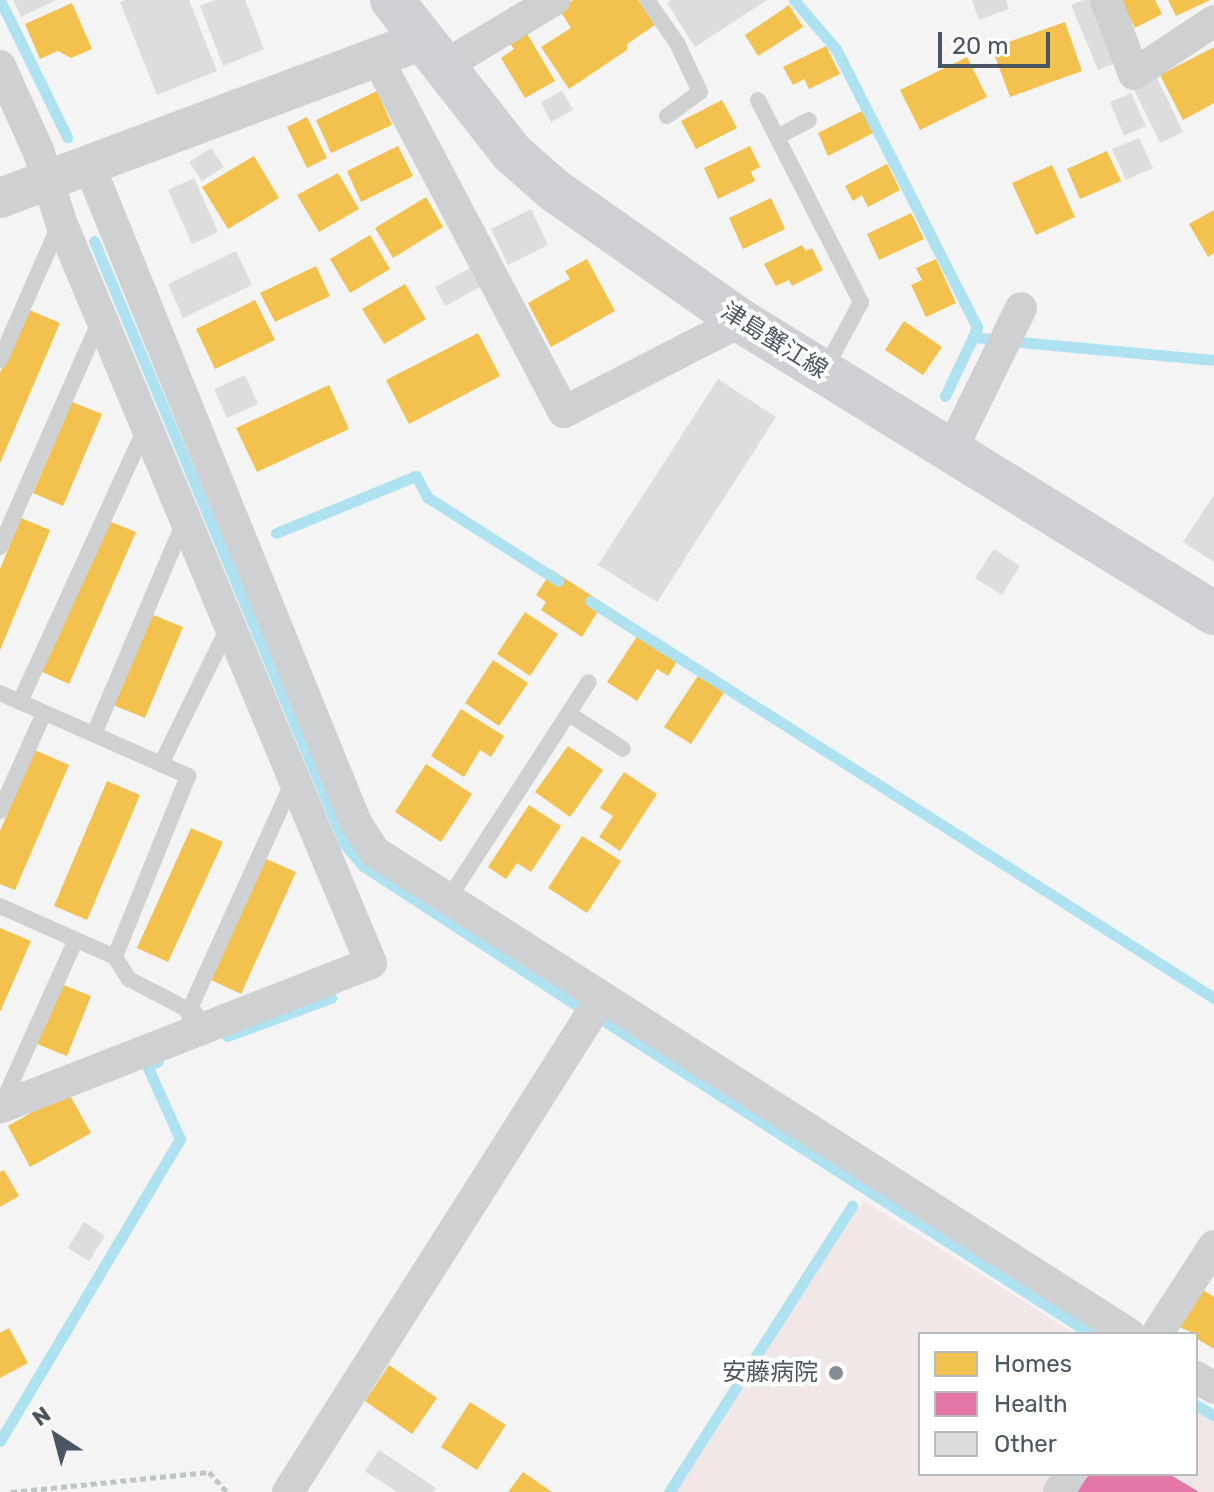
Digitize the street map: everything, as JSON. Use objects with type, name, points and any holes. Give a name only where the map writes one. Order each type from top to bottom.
[{"type":"main road","name":"津島蟹江線","points":[[392,0],[512,153],[543,181],[741,321],[1214,613]]},
{"type":"street","points":[[0,198],[377,58],[432,54],[554,0]]},
{"type":"street","points":[[1106,0],[1134,74],[1214,21]]},
{"type":"street","points":[[377,58],[564,412],[741,321]]},
{"type":"street","points":[[0,66],[38,150],[61,222],[371,963],[0,1108]]},
{"type":"street","points":[[89,165],[356,823],[375,852],[1126,1332]]},
{"type":"street","points":[[951,451],[1021,308]]},
{"type":"street","points":[[288,1492],[602,997]]},
{"type":"street","points":[[1158,1332],[1214,1246]]},
{"type":"lane","points":[[647,0],[677,43],[700,92],[667,116]]},
{"type":"lane","points":[[758,100],[861,302],[824,372]]},
{"type":"lane","points":[[777,137],[809,120]]},
{"type":"lane","points":[[0,360],[61,222]]},
{"type":"lane","points":[[0,547],[101,318]]},
{"type":"lane","points":[[20,702],[147,427]]},
{"type":"lane","points":[[94,734],[185,518]]},
{"type":"lane","points":[[161,764],[229,626]]},
{"type":"lane","points":[[449,898],[589,682]]},
{"type":"lane","points":[[0,693],[188,776],[115,957]]},
{"type":"lane","points":[[0,811],[44,713]]},
{"type":"lane","points":[[569,714],[623,749]]},
{"type":"lane","points":[[188,1013],[294,780]]},
{"type":"lane","points":[[2,912],[115,957],[129,979],[188,1013],[228,1019]]},
{"type":"lane","points":[[0,1108],[75,941]]},
{"type":"path","points":[[11,1492],[209,1472],[227,1492]]},
{"type":"shaded area","name":"安藤病院","points":[[863,1200],[1073,1332],[918,1332],[918,1476],[1198,1476],[1198,1412],[1214,1423],[1214,1492],[675,1492]]},
{"type":"building: Homes","points":[[573,0],[638,0],[655,25],[627,44],[627,50],[569,89],[541,47],[571,28],[559,9]]},
{"type":"building: Homes","points":[[1121,0],[1155,0],[1162,14],[1135,28]]},
{"type":"building: Homes","points":[[1168,0],[1210,0],[1176,16]]},
{"type":"building: Homes","points":[[72,3],[92,49],[71,58],[58,51],[40,59],[25,24]]},
{"type":"building: Homes","points":[[789,5],[803,27],[758,56],[745,35]]},
{"type":"building: Homes","points":[[1065,22],[1082,71],[1010,97],[992,48]]},
{"type":"building: Homes","points":[[526,32],[555,81],[525,98],[501,58],[514,49],[509,42]]},
{"type":"building: Homes","points":[[826,46],[840,74],[809,89],[804,79],[793,85],[783,67]]},
{"type":"building: Homes","points":[[1214,47],[1214,103],[1183,120],[1160,75]]},
{"type":"building: Homes","points":[[967,57],[987,97],[920,130],[900,90]]},
{"type":"building: Homes","points":[[377,91],[392,125],[331,153],[316,120]]},
{"type":"building: Homes","points":[[722,100],[737,128],[696,149],[681,121]]},
{"type":"building: Homes","points":[[864,110],[875,132],[828,156],[818,133]]},
{"type":"building: Homes","points":[[307,117],[327,158],[307,168],[287,127]]},
{"type":"building: Homes","points":[[398,146],[413,176],[361,202],[347,171]]},
{"type":"building: Homes","points":[[750,146],[760,167],[751,172],[755,181],[718,199],[704,168]]},
{"type":"building: Homes","points":[[1107,151],[1121,181],[1080,199],[1067,169]]},
{"type":"building: Homes","points":[[254,156],[279,198],[228,229],[202,187]]},
{"type":"building: Homes","points":[[887,164],[900,190],[868,207],[862,195],[853,201],[845,186]]},
{"type":"building: Homes","points":[[1052,165],[1075,217],[1036,235],[1012,183]]},
{"type":"building: Homes","points":[[338,173],[359,209],[319,232],[297,195]]},
{"type":"building: Homes","points":[[426,197],[443,227],[393,258],[375,228]]},
{"type":"building: Homes","points":[[771,198],[785,229],[743,249],[729,218]]},
{"type":"building: Homes","points":[[1214,210],[1214,253],[1208,257],[1189,224]]},
{"type":"building: Homes","points":[[911,213],[924,239],[879,260],[867,234]]},
{"type":"building: Homes","points":[[370,235],[390,269],[350,293],[330,259]]},
{"type":"building: Homes","points":[[802,245],[806,251],[812,248],[823,270],[792,286],[789,280],[776,286],[764,264]]},
{"type":"building: Homes","points":[[587,259],[615,311],[551,347],[528,303],[570,279],[565,271]]},
{"type":"building: Homes","points":[[936,259],[956,303],[926,317],[911,285],[922,280],[916,268]]},
{"type":"building: Homes","points":[[316,266],[330,296],[275,322],[260,293]]},
{"type":"building: Homes","points":[[405,284],[426,319],[384,344],[362,309]]},
{"type":"building: Homes","points":[[255,300],[275,340],[215,369],[196,329]]},
{"type":"building: Homes","points":[[27,309],[60,323],[0,463],[0,373]]},
{"type":"building: Homes","points":[[904,321],[942,347],[923,375],[885,350]]},
{"type":"building: Homes","points":[[478,333],[500,376],[409,424],[386,380]]},
{"type":"building: Homes","points":[[329,385],[349,429],[257,472],[236,428]]},
{"type":"building: Homes","points":[[72,402],[102,414],[63,506],[33,493]]},
{"type":"building: Homes","points":[[21,518],[50,530],[0,650],[0,569]]},
{"type":"building: Homes","points":[[106,520],[136,532],[69,684],[40,671]]},
{"type":"building: Homes","points":[[552,570],[603,603],[582,637],[541,610],[546,602],[536,595]]},
{"type":"building: Homes","points":[[525,612],[558,634],[530,676],[497,654]]},
{"type":"building: Homes","points":[[151,614],[183,627],[145,718],[113,705]]},
{"type":"building: Homes","points":[[640,632],[679,658],[668,676],[657,669],[637,701],[607,682]]},
{"type":"building: Homes","points":[[493,660],[528,683],[499,726],[465,703]]},
{"type":"building: Homes","points":[[699,674],[725,691],[691,744],[664,727]]},
{"type":"building: Homes","points":[[461,709],[504,736],[491,757],[480,750],[464,777],[431,756]]},
{"type":"building: Homes","points":[[568,746],[603,770],[570,817],[535,792]]},
{"type":"building: Homes","points":[[35,750],[69,765],[15,890],[0,884],[0,831]]},
{"type":"building: Homes","points":[[426,764],[472,794],[441,842],[395,812]]},
{"type":"building: Homes","points":[[624,772],[657,794],[620,851],[599,837],[613,816],[600,808]]},
{"type":"building: Homes","points":[[107,781],[140,795],[87,920],[54,906]]},
{"type":"building: Homes","points":[[529,805],[561,826],[531,872],[517,863],[506,879],[488,867]]},
{"type":"building: Homes","points":[[191,828],[223,842],[168,962],[137,948]]},
{"type":"building: Homes","points":[[582,836],[621,861],[587,913],[548,888]]},
{"type":"building: Homes","points":[[264,858],[296,872],[241,994],[209,979]]},
{"type":"building: Homes","points":[[0,928],[31,941],[0,1012]]},
{"type":"building: Homes","points":[[61,984],[91,996],[67,1056],[37,1044]]},
{"type":"building: Homes","points":[[68,1092],[91,1133],[30,1167],[8,1126]]},
{"type":"building: Homes","points":[[4,1170],[19,1196],[0,1207],[0,1172]]},
{"type":"building: Homes","points":[[1203,1290],[1214,1297],[1214,1349],[1198,1339],[1198,1332],[1179,1327]]},
{"type":"building: Homes","points":[[9,1328],[28,1363],[0,1378],[0,1333]]},
{"type":"building: Homes","points":[[389,1365],[437,1398],[412,1434],[365,1401]]},
{"type":"building: Homes","points":[[470,1402],[506,1425],[477,1470],[441,1447]]},
{"type":"building: Homes","points":[[523,1472],[552,1492],[508,1492]]},
{"type":"building: Health","points":[[1088,1476],[1172,1476],[1199,1492],[1077,1492]]},
{"type":"building: Other","points":[[13,0],[56,0],[21,17]]},
{"type":"building: Other","points":[[189,0],[217,71],[157,95],[120,2]]},
{"type":"building: Other","points":[[215,0],[245,0],[264,49],[223,66],[200,6]]},
{"type":"building: Other","points":[[671,0],[767,0],[695,47],[667,3]]},
{"type":"building: Other","points":[[972,0],[1006,0],[1009,9],[979,20]]},
{"type":"building: Other","points":[[1084,0],[1099,0],[1123,60],[1098,70],[1071,5]]},
{"type":"building: Other","points":[[1155,74],[1183,132],[1160,143],[1132,85]]},
{"type":"building: Other","points":[[562,91],[573,110],[551,122],[541,102]]},
{"type":"building: Other","points":[[1131,93],[1146,126],[1124,136],[1110,102]]},
{"type":"building: Other","points":[[1139,138],[1153,168],[1126,180],[1112,149]]},
{"type":"building: Other","points":[[211,148],[224,167],[202,181],[189,162]]},
{"type":"building: Other","points":[[194,178],[218,232],[192,244],[168,190]]},
{"type":"building: Other","points":[[531,209],[548,245],[508,265],[491,229]]},
{"type":"building: Other","points":[[236,251],[252,285],[183,318],[168,284]]},
{"type":"building: Other","points":[[472,267],[482,286],[445,306],[435,287]]},
{"type":"building: Other","points":[[245,375],[258,404],[227,418],[214,389]]},
{"type":"building: Other","points":[[718,379],[776,417],[657,602],[598,565]]},
{"type":"building: Other","points":[[1214,495],[1214,562],[1183,542]]},
{"type":"building: Other","points":[[994,549],[1020,566],[1002,595],[975,578]]},
{"type":"building: Other","points":[[84,1222],[105,1236],[89,1261],[68,1248]]},
{"type":"building: Other","points":[[379,1450],[436,1488],[433,1492],[397,1492],[365,1471]]},
{"type":"waterway","points":[[0,0],[67,137]]},
{"type":"waterway","points":[[794,0],[836,49],[977,327],[973,337]]},
{"type":"waterway","points":[[94,241],[345,845],[363,866],[579,1007]]},
{"type":"waterway","points":[[945,396],[973,337],[991,339]]},
{"type":"waterway","points":[[1020,342],[1214,360]]},
{"type":"waterway","points":[[276,533],[416,476],[427,497],[559,581]]},
{"type":"waterway","points":[[590,601],[1214,998]]},
{"type":"waterway","points":[[227,1036],[331,998]]},
{"type":"waterway","points":[[606,1022],[1088,1332]]},
{"type":"waterway","points":[[0,1441],[180,1139],[147,1066],[158,1061]]},
{"type":"waterway","points":[[669,1492],[852,1206]]},
{"type":"waterway","points":[[1198,1406],[1214,1416]]},
{"type":"place","name":"安藤病院","points":[[836,1373]]}]
